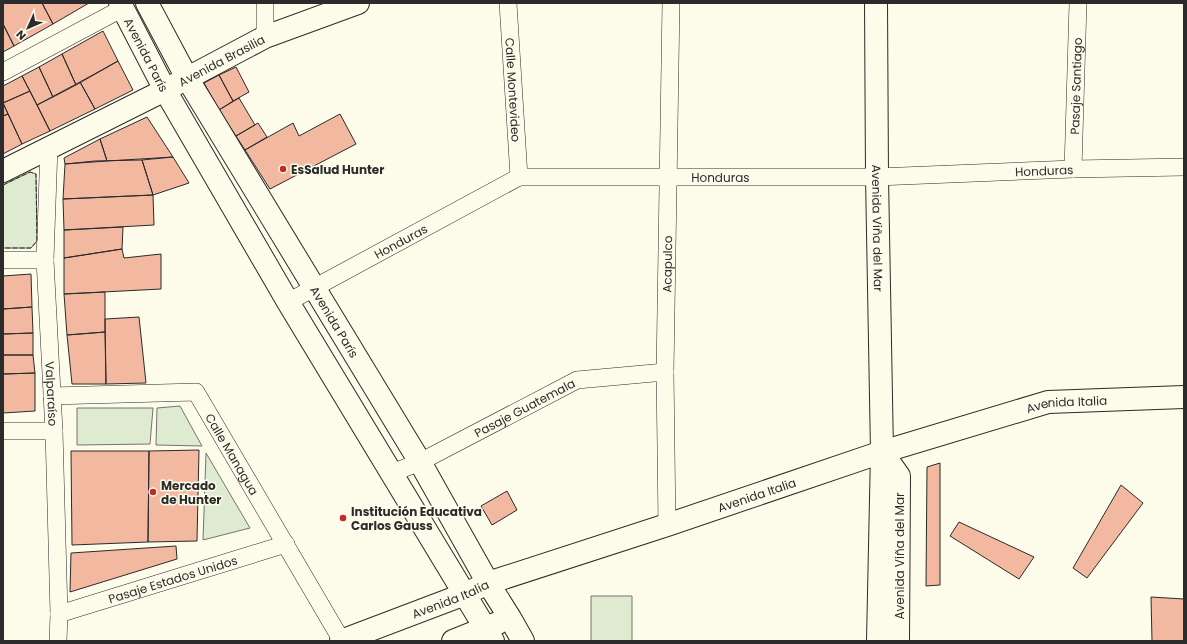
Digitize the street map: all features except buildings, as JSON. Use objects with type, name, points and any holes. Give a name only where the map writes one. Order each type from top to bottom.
[{"type":"street","name":"Avenida París","points":[[147,3],[187,78],[313,288],[420,462],[488,583],[523,641]]},
{"type":"street","points":[[265,3],[265,38]]},
{"type":"street","name":"Avenida Brasilia","points":[[3,170],[165,90],[265,38],[358,3]]},
{"type":"street","name":"Calle Montevideo","points":[[508,3],[519,177]]},
{"type":"street","name":"Acapulco","points":[[668,525],[665,372],[671,3]]},
{"type":"street","name":"Avenida Viña del Mar","points":[[876,3],[877,177],[882,452],[878,641]]},
{"type":"street","name":"Pasaje Santiago","points":[[1073,169],[1078,3]]},
{"type":"street","name":"Avenida París","points":[[122,5],[165,90],[288,302],[489,635]]},
{"type":"street","points":[[3,72],[122,5]]},
{"type":"street","name":"Valparaíso","points":[[49,147],[45,260],[54,431],[59,614],[58,641]]},
{"type":"street","name":"Honduras","points":[[288,302],[519,177],[877,177],[1073,169],[1184,167]]},
{"type":"street","points":[[3,260],[45,260]]},
{"type":"street","name":"Pasaje Guatemala","points":[[392,474],[420,462],[577,380],[665,372]]},
{"type":"street","name":"Calle Managua","points":[[52,396],[196,392],[342,641]]},
{"type":"street","name":"Avenida Italia","points":[[342,641],[465,594],[488,583],[668,525],[882,452],[1048,402],[1184,397]]},
{"type":"street","points":[[3,431],[54,431]]},
{"type":"street","name":"Avenida Viña del Mar","points":[[882,452],[899,476],[898,641]]},
{"type":"street","name":"Pasaje Estados Unidos","points":[[59,614],[286,544]]},
{"type":"street","points":[[453,641],[489,635],[510,618]]},
{"type":"green space","points":[[30,172],[36,174],[37,241],[31,248],[3,248],[3,185]]},
{"type":"green space","points":[[180,406],[202,446],[156,445],[157,408]]},
{"type":"green space","points":[[77,408],[153,408],[150,444],[77,445]]},
{"type":"green space","points":[[206,453],[250,528],[203,540]]},
{"type":"green space","points":[[591,596],[632,596],[632,641],[591,641]]},
{"type":"fence","points":[[3,185],[30,172],[36,174],[37,241],[31,248],[3,248]]},
{"type":"place","name":"EsSalud Hunter","points":[[283,169]]},
{"type":"place","name":"Mercado de Hunter","points":[[153,492]]},
{"type":"place","name":"Institución Educativa Carlos Gauss","points":[[343,518]]}]
